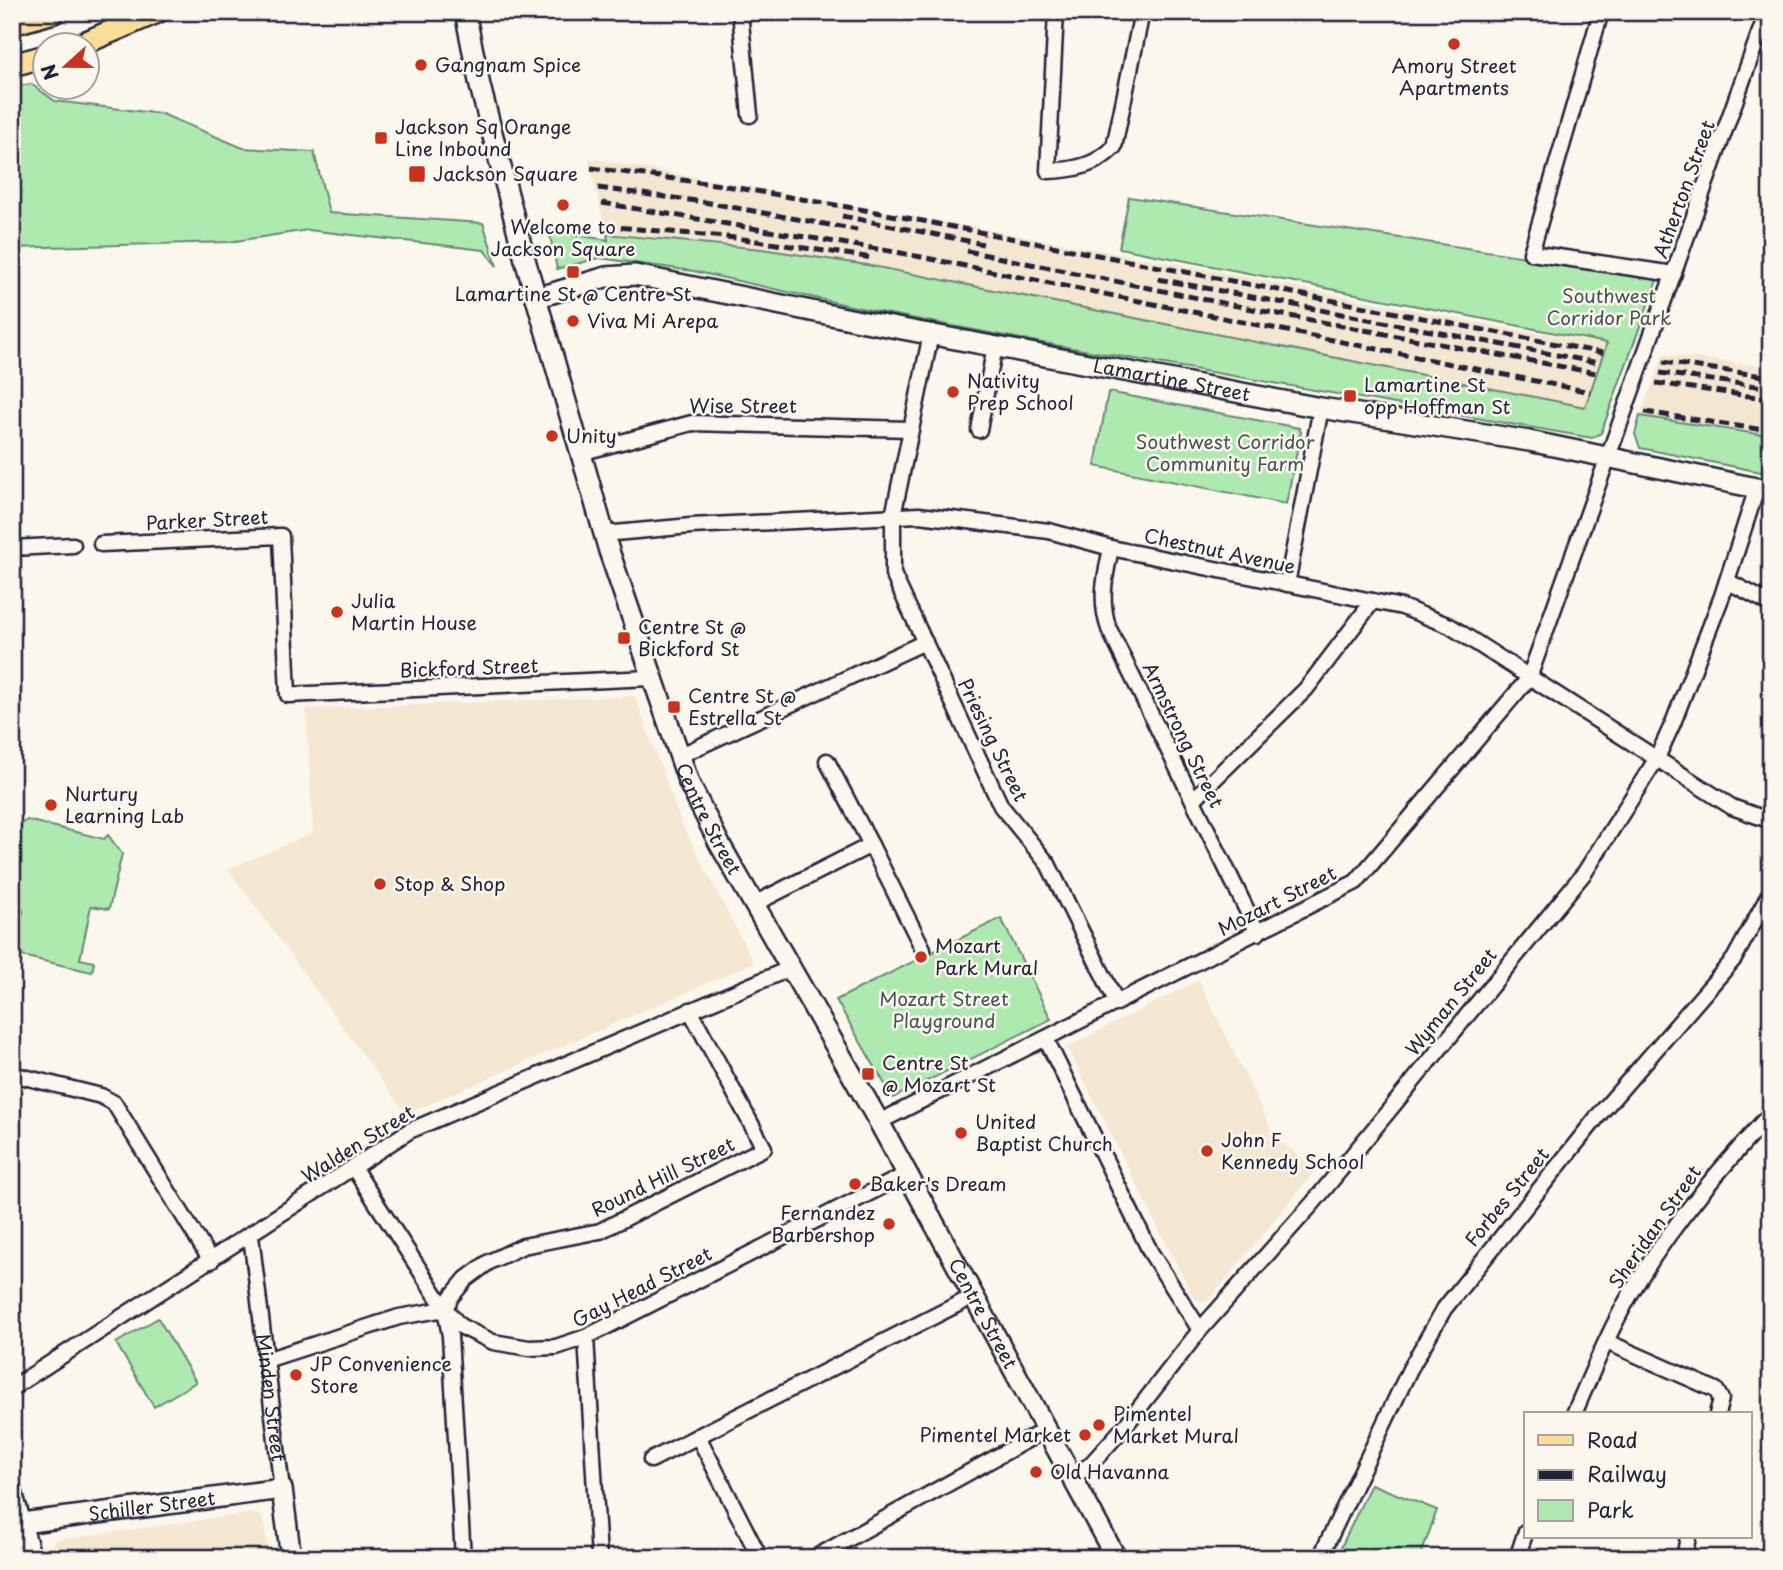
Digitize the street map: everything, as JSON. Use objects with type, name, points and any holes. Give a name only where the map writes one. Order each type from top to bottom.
[{"type":"main road","points":[[12,24],[54,12]]},
{"type":"main road","points":[[102,35],[157,12]]},
{"type":"main road","name":"Centre Street","points":[[465,12],[480,86],[580,453],[650,678],[697,802],[879,1122],[1116,1558]]},
{"type":"main road","points":[[12,65],[32,60]]},
{"type":"main road","name":"Lamartine Street","points":[[536,298],[606,277],[627,274],[1321,408],[1529,441],[1764,490]]},
{"type":"main road","name":"Schiller Street","points":[[22,1523],[282,1489]]},
{"type":"main road","name":"Minden Street","points":[[282,1489],[291,1558]]},
{"type":"main road","points":[[12,1492],[31,1558]]},
{"type":"street","points":[[740,12],[750,115]]},
{"type":"street","points":[[1056,12],[1048,171],[1090,164],[1104,158],[1114,147],[1142,12]]},
{"type":"street","points":[[1601,12],[1531,253],[1674,274]]},
{"type":"street","name":"Atherton Street","points":[[1610,458],[1767,12]]},
{"type":"street","name":"Priesing Street","points":[[931,334],[909,429],[893,516],[893,574],[1001,806],[1048,864],[1117,1003]]},
{"type":"street","points":[[979,430],[995,346]]},
{"type":"street","points":[[1287,584],[1321,408]]},
{"type":"street","name":"Wise Street","points":[[580,453],[677,426],[699,423],[909,429]]},
{"type":"street","name":"Mozart Street","points":[[879,1122],[1356,883],[1529,678],[1610,458]]},
{"type":"street","name":"Wyman Street","points":[[1073,1477],[1090,1465],[1126,1424],[1200,1330],[1313,1203],[1585,872],[1657,758],[1764,490]]},
{"type":"street","name":"Chestnut Avenue","points":[[604,534],[691,526],[919,515],[1049,531],[1111,548],[1373,601],[1434,617],[1740,812],[1771,821]]},
{"type":"street","name":"Parker Street","points":[[101,544],[281,536],[288,695]]},
{"type":"street","points":[[12,548],[73,545]]},
{"type":"street","name":"Armstrong Street","points":[[1111,548],[1102,591],[1103,610],[1258,933]]},
{"type":"street","points":[[1727,581],[1771,604]]},
{"type":"street","points":[[1194,799],[1306,689],[1373,601]]},
{"type":"street","points":[[678,756],[925,642]]},
{"type":"street","name":"Bickford Street","points":[[288,695],[650,678]]},
{"type":"street","points":[[827,761],[923,949]]},
{"type":"street","points":[[754,904],[871,845]]},
{"type":"street","name":"Forbes Street","points":[[1320,1558],[1410,1368],[1449,1303],[1605,1108],[1734,959],[1771,891]]},
{"type":"street","name":"Walden Street","points":[[12,1388],[251,1236],[409,1131],[791,968]]},
{"type":"street","name":"Round Hill Street","points":[[445,1309],[454,1292],[466,1279],[505,1252],[600,1231],[764,1148],[690,1010]]},
{"type":"street","points":[[1046,1039],[1152,1253],[1200,1330]]},
{"type":"street","points":[[12,1074],[102,1096],[114,1102],[211,1261]]},
{"type":"street","name":"Sheridan Street","points":[[1575,1412],[1638,1281],[1687,1209],[1771,1113]]},
{"type":"street","points":[[353,1167],[445,1309],[450,1336],[463,1558]]},
{"type":"street","name":"Gay Head Street","points":[[445,1309],[467,1331],[502,1345],[546,1348],[586,1337],[907,1174]]},
{"type":"street","name":"Minden Street","points":[[251,1236],[282,1489]]},
{"type":"street","points":[[651,1460],[974,1296]]},
{"type":"street","points":[[266,1360],[399,1317],[445,1309]]},
{"type":"street","points":[[586,1337],[598,1558]]},
{"type":"street","points":[[1607,1342],[1716,1390],[1721,1399],[1718,1412]]},
{"type":"street","points":[[814,1558],[1047,1429]]},
{"type":"street","points":[[698,1436],[760,1558]]},
{"type":"street","points":[[1517,1558],[1524,1537]]},
{"type":"street","points":[[1684,1558],[1688,1538]]},
{"type":"shaded area","points":[[588,158],[1216,271],[1506,328],[1607,343],[1585,407],[867,265],[762,249],[607,234]]},
{"type":"shaded area","points":[[1664,354],[1771,367],[1771,436],[1640,416]]},
{"type":"shaded area","points":[[635,696],[681,822],[754,963],[406,1114],[228,869],[313,833],[306,709]]},
{"type":"shaded area","name":"John F Kennedy School","points":[[1199,980],[1271,1129],[1270,1133],[1316,1170],[1208,1301],[1202,1302],[1194,1299],[1067,1047]]},
{"type":"shaded area","points":[[258,1514],[263,1520],[270,1558],[54,1558],[52,1544],[57,1540]]},
{"type":"green space","points":[[32,85],[32,102],[63,102],[162,114],[243,148],[314,152],[329,213],[483,223],[497,266],[484,250],[308,230],[229,242],[12,248],[12,87]]},
{"type":"green space","name":"Southwest Corridor Park","points":[[1129,197],[1658,277],[1601,433],[1592,438],[1043,343],[874,311],[693,271],[599,258],[557,269],[549,231],[608,240],[607,234],[762,249],[867,265],[1585,407],[1607,343],[1119,248]]},
{"type":"green space","name":"Southwest Corridor Community Farm","points":[[1108,392],[1299,428],[1301,432],[1286,504],[1095,466]]},
{"type":"green space","points":[[1640,416],[1771,436],[1771,474],[1640,448],[1635,434]]},
{"type":"green space","points":[[27,820],[104,839],[108,835],[122,854],[109,909],[91,906],[80,959],[94,962],[92,972],[13,954],[23,911],[12,882],[12,829]]},
{"type":"green space","name":"Mozart Street Playground","points":[[1001,918],[1051,1019],[893,1098],[836,1000]]},
{"type":"green space","points":[[158,1318],[196,1382],[154,1407],[116,1343]]},
{"type":"green space","points":[[1371,1484],[1437,1510],[1420,1558],[1336,1558]]},
{"type":"railway","points":[[591,168],[721,185],[876,212],[1603,353]]},
{"type":"railway","points":[[598,188],[704,202],[857,230]]},
{"type":"railway","points":[[602,203],[901,253],[1590,392]]},
{"type":"railway","points":[[842,216],[983,244]]},
{"type":"railway","points":[[606,226],[736,238],[873,258]]},
{"type":"railway","points":[[967,251],[1257,310],[1596,373]]},
{"type":"railway","points":[[1158,279],[1599,363]]},
{"type":"railway","points":[[1663,362],[1771,377]]},
{"type":"railway","points":[[1660,373],[1771,388]]},
{"type":"railway","points":[[1656,383],[1771,399]]},
{"type":"railway","points":[[1645,412],[1771,431]]},
{"type":"place","name":"Amory Street Apartments","points":[[1454,44]]},
{"type":"place","name":"Gangnam Spice","points":[[421,65]]},
{"type":"place","name":"Jackson Sq Orange Line Inbound","points":[[381,138]]},
{"type":"place","name":"Jackson Square","points":[[417,174]]},
{"type":"place","name":"Welcome to Jackson Square","points":[[563,205]]},
{"type":"place","name":"Lamartine St @ Centre St","points":[[573,272]]},
{"type":"place","name":"Viva Mi Arepa","points":[[573,321]]},
{"type":"place","name":"Nativity Prep School","points":[[953,392]]},
{"type":"place","name":"Lamartine St opp Hoffman St","points":[[1350,396]]},
{"type":"place","name":"Unity","points":[[552,436]]},
{"type":"place","name":"Julia Martin House","points":[[337,612]]},
{"type":"place","name":"Centre St @ Bickford St","points":[[624,638]]},
{"type":"place","name":"Centre St @ Estrella St","points":[[674,707]]},
{"type":"place","name":"Nurtury Learning Lab","points":[[51,805]]},
{"type":"place","name":"Stop & Shop","points":[[380,884]]},
{"type":"place","name":"Mozart Park Mural","points":[[921,957]]},
{"type":"place","name":"Centre St @ Mozart St","points":[[868,1074]]},
{"type":"place","name":"United Baptist Church","points":[[961,1133]]},
{"type":"place","name":"John F Kennedy School","points":[[1207,1151]]},
{"type":"place","name":"Baker's Dream","points":[[855,1184]]},
{"type":"place","name":"Fernandez Barbershop","points":[[889,1224]]},
{"type":"place","name":"JP Convenience Store","points":[[296,1375]]},
{"type":"place","name":"Pimentel Market Mural","points":[[1099,1425]]},
{"type":"place","name":"Pimentel Market","points":[[1085,1435]]},
{"type":"place","name":"Old Havanna","points":[[1036,1472]]}]
